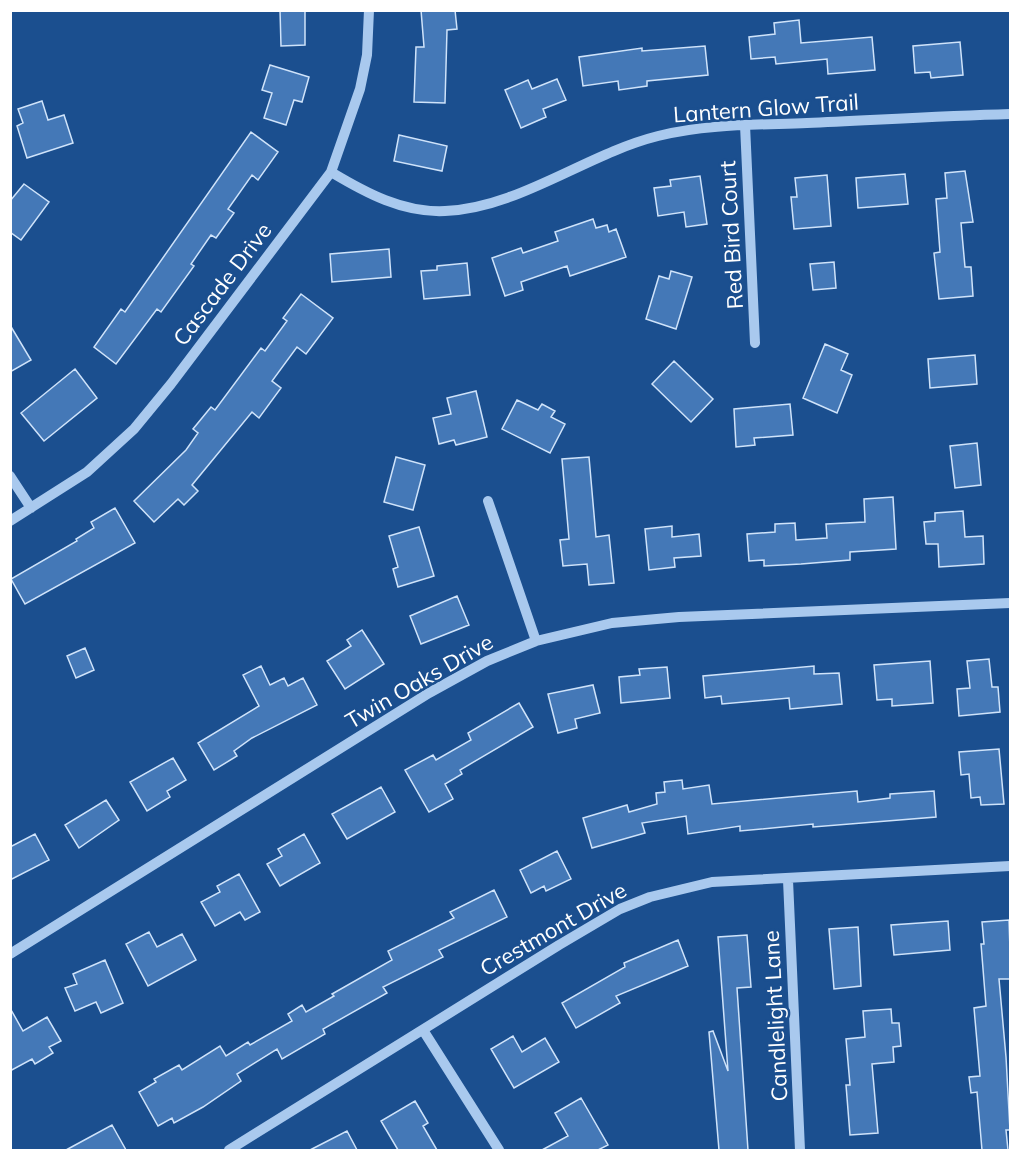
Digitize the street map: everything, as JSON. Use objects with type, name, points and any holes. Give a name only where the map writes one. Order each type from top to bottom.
[{"type":"street","name":"Cascade Drive","points":[[10,521],[87,472],[134,429],[171,384],[331,172],[360,89],[367,55],[369,10]]},
{"type":"street","name":"Lantern Glow Trail","points":[[331,172],[364,191],[419,210],[471,208],[502,200],[626,145],[694,129],[1011,114]]},
{"type":"street","name":"Red Bird Court","points":[[745,125],[755,343]]},
{"type":"street","points":[[10,476],[31,508]]},
{"type":"street","points":[[488,501],[536,641]]},
{"type":"street","name":"Twin Oaks Drive","points":[[10,954],[269,795],[429,693],[487,661],[536,641],[612,623],[679,617],[1011,603]]},
{"type":"street","name":"Crestmont Drive","points":[[229,1150],[620,909],[650,897],[712,882],[788,880],[822,875],[1011,866]]},
{"type":"street","name":"Candlelight Lane","points":[[788,880],[800,1150]]},
{"type":"street","points":[[423,1030],[499,1150]]},
{"type":"building","points":[[280,10],[305,10],[305,45],[281,46]]},
{"type":"building","points":[[421,10],[455,10],[457,29],[447,30],[445,103],[414,102],[416,47],[424,47]]},
{"type":"building","points":[[799,20],[801,43],[872,37],[875,70],[828,74],[827,59],[776,64],[775,57],[751,59],[749,37],[775,34],[774,23]]},
{"type":"building","points":[[960,42],[963,75],[931,78],[930,72],[915,73],[913,46]]},
{"type":"building","points":[[705,46],[708,75],[647,81],[647,86],[619,90],[618,81],[583,86],[579,57],[642,48],[642,51]]},
{"type":"building","points":[[270,65],[309,77],[302,102],[294,100],[286,125],[264,118],[272,93],[262,90]]},
{"type":"building","points":[[557,79],[566,100],[543,109],[546,117],[521,128],[505,90],[528,80],[532,89]]},
{"type":"building","points":[[42,101],[48,120],[64,115],[73,143],[27,158],[17,126],[23,123],[18,109]]},
{"type":"building","points":[[251,132],[278,152],[258,180],[252,175],[228,209],[234,213],[216,238],[211,235],[191,264],[194,266],[161,312],[157,309],[116,364],[94,347],[121,309],[125,312]]},
{"type":"building","points":[[399,135],[447,146],[442,171],[394,161]]},
{"type":"building","points":[[965,171],[973,222],[961,223],[965,267],[971,267],[973,296],[939,299],[934,253],[940,252],[936,199],[947,198],[945,173]]},
{"type":"building","points":[[905,174],[908,204],[858,208],[856,178]]},
{"type":"building","points":[[827,175],[831,226],[794,229],[791,197],[797,197],[795,178]]},
{"type":"building","points":[[700,176],[707,224],[686,227],[684,212],[658,216],[654,188],[671,186],[670,180]]},
{"type":"building","points":[[24,184],[49,202],[21,240],[10,232],[10,201]]},
{"type":"building","points":[[593,219],[596,228],[607,225],[609,232],[616,229],[626,257],[570,276],[567,266],[521,282],[523,290],[505,296],[492,258],[521,248],[523,253],[558,241],[555,232]]},
{"type":"building","points":[[389,249],[391,277],[332,282],[330,254]]},
{"type":"building","points":[[834,262],[836,288],[813,290],[810,264]]},
{"type":"building","points":[[467,263],[470,295],[424,299],[421,271],[437,270],[437,266]]},
{"type":"building","points":[[671,271],[692,277],[676,329],[646,319],[659,276],[669,279]]},
{"type":"building","points":[[301,294],[333,318],[306,354],[297,347],[272,381],[281,388],[259,418],[252,412],[192,485],[198,491],[184,505],[178,499],[154,522],[134,501],[186,450],[198,433],[193,429],[211,407],[215,410],[261,348],[265,351],[287,321],[283,318]]},
{"type":"building","points":[[10,325],[31,360],[10,372]]},
{"type":"building","points":[[825,344],[848,354],[841,370],[852,375],[837,413],[803,398]]},
{"type":"building","points":[[975,355],[977,384],[930,388],[928,359]]},
{"type":"building","points":[[674,361],[713,399],[691,422],[652,384]]},
{"type":"building","points":[[75,369],[97,398],[44,441],[21,413]]},
{"type":"building","points":[[476,391],[487,437],[456,445],[454,440],[439,444],[433,418],[451,414],[447,398]]},
{"type":"building","points":[[517,400],[538,410],[542,404],[555,411],[551,417],[565,424],[550,453],[502,429]]},
{"type":"building","points":[[790,404],[793,435],[754,438],[755,445],[736,447],[734,409]]},
{"type":"building","points":[[977,443],[981,485],[955,488],[950,446]]},
{"type":"building","points":[[396,457],[425,465],[413,510],[384,502]]},
{"type":"building","points":[[589,457],[596,537],[609,535],[614,583],[589,585],[587,564],[563,566],[560,540],[569,539],[562,459]]},
{"type":"building","points":[[893,497],[896,549],[850,552],[850,560],[801,564],[764,566],[764,560],[749,561],[747,534],[775,532],[775,524],[795,523],[796,540],[827,538],[826,524],[865,522],[864,499]]},
{"type":"building","points":[[115,508],[135,543],[25,604],[11,579],[77,541],[76,539],[94,528],[91,522]]},
{"type":"building","points":[[963,511],[965,537],[983,536],[984,564],[939,567],[938,544],[926,544],[924,522],[935,521],[935,513]]},
{"type":"building","points":[[672,526],[672,537],[699,534],[701,556],[674,558],[675,567],[649,570],[645,529]]},
{"type":"building","points":[[419,527],[434,576],[398,587],[393,569],[398,567],[389,536]]},
{"type":"building","points":[[457,596],[469,625],[421,644],[410,616]]},
{"type":"building","points":[[362,630],[384,664],[345,689],[327,661],[351,646],[347,640]]},
{"type":"building","points":[[85,648],[94,670],[76,678],[67,656]]},
{"type":"building","points":[[989,659],[992,687],[998,687],[1000,712],[959,716],[957,689],[970,688],[967,661]]},
{"type":"building","points":[[930,661],[933,703],[892,706],[892,699],[877,700],[874,665]]},
{"type":"building","points":[[261,666],[270,685],[284,678],[288,686],[303,678],[317,705],[252,738],[234,751],[237,756],[214,770],[198,743],[259,706],[243,675]]},
{"type":"building","points":[[814,666],[814,674],[839,673],[842,704],[790,709],[789,698],[722,704],[721,696],[705,698],[703,676]]},
{"type":"building","points":[[667,667],[670,698],[621,703],[619,677],[640,675],[639,669]]},
{"type":"building","points":[[593,685],[600,713],[575,719],[577,728],[558,733],[548,694]]},
{"type":"building","points":[[519,703],[533,727],[460,770],[462,774],[445,784],[453,799],[429,812],[405,770],[433,755],[436,760],[471,740],[468,733]]},
{"type":"building","points":[[999,749],[1004,804],[981,805],[980,797],[971,798],[969,774],[961,775],[959,752]]},
{"type":"building","points":[[173,758],[186,780],[167,791],[170,797],[147,811],[130,782]]},
{"type":"building","points":[[682,780],[683,789],[709,785],[712,804],[857,791],[858,802],[890,798],[890,794],[934,791],[936,817],[740,831],[740,826],[688,834],[686,816],[642,823],[645,833],[592,848],[583,818],[627,805],[629,812],[657,804],[656,793],[665,792],[664,782]]},
{"type":"building","points":[[381,787],[395,812],[347,839],[332,814]]},
{"type":"building","points":[[106,800],[119,820],[79,848],[65,825]]},
{"type":"building","points":[[35,834],[49,860],[10,880],[10,847]]},
{"type":"building","points":[[304,834],[320,863],[280,886],[267,864],[282,856],[278,849]]},
{"type":"building","points":[[557,851],[571,879],[546,891],[544,886],[531,893],[520,870]]},
{"type":"building","points":[[239,874],[260,912],[245,920],[240,912],[215,926],[201,902],[220,892],[217,886]]},
{"type":"building","points":[[494,890],[507,917],[439,950],[443,957],[383,987],[387,993],[323,1029],[325,1034],[282,1059],[277,1049],[237,1074],[241,1081],[203,1107],[174,1123],[172,1118],[158,1126],[139,1092],[156,1082],[154,1079],[179,1065],[182,1070],[220,1046],[226,1056],[248,1042],[250,1045],[292,1021],[288,1014],[302,1005],[306,1012],[334,996],[332,994],[392,960],[388,951],[454,918],[450,912]]},
{"type":"building","points":[[1009,920],[1011,979],[999,979],[1010,1130],[1006,1130],[1008,1150],[982,1150],[977,1092],[971,1093],[969,1077],[980,1076],[974,1008],[986,1006],[981,944],[984,944],[982,922]]},
{"type":"building","points":[[948,921],[950,950],[894,955],[891,925]]},
{"type":"building","points":[[858,927],[861,986],[834,989],[829,929]]},
{"type":"building","points":[[149,932],[157,947],[182,934],[196,960],[148,986],[126,944]]},
{"type":"building","points":[[747,935],[751,987],[737,988],[748,1150],[719,1150],[709,1032],[713,1031],[728,1071],[718,937]]},
{"type":"building","points":[[678,940],[688,966],[616,996],[620,1003],[576,1028],[562,1003],[625,967],[624,963]]},
{"type":"building","points":[[105,960],[123,1003],[101,1013],[96,1002],[75,1011],[65,988],[77,984],[73,974]]},
{"type":"building","points":[[10,1008],[23,1031],[47,1017],[61,1041],[49,1047],[53,1053],[35,1064],[32,1059],[10,1071]]},
{"type":"building","points":[[891,1009],[892,1023],[899,1023],[901,1046],[893,1047],[894,1062],[872,1064],[878,1133],[850,1135],[846,1085],[850,1085],[846,1039],[865,1037],[863,1011]]},
{"type":"building","points":[[513,1036],[522,1052],[545,1038],[559,1062],[514,1088],[491,1049]]},
{"type":"building","points":[[581,1098],[608,1145],[598,1150],[542,1150],[568,1136],[555,1113]]},
{"type":"building","points":[[415,1101],[428,1123],[423,1126],[437,1150],[398,1150],[381,1121]]},
{"type":"building","points":[[112,1125],[126,1150],[66,1150]]},
{"type":"building","points":[[347,1131],[357,1150],[310,1150]]}]
